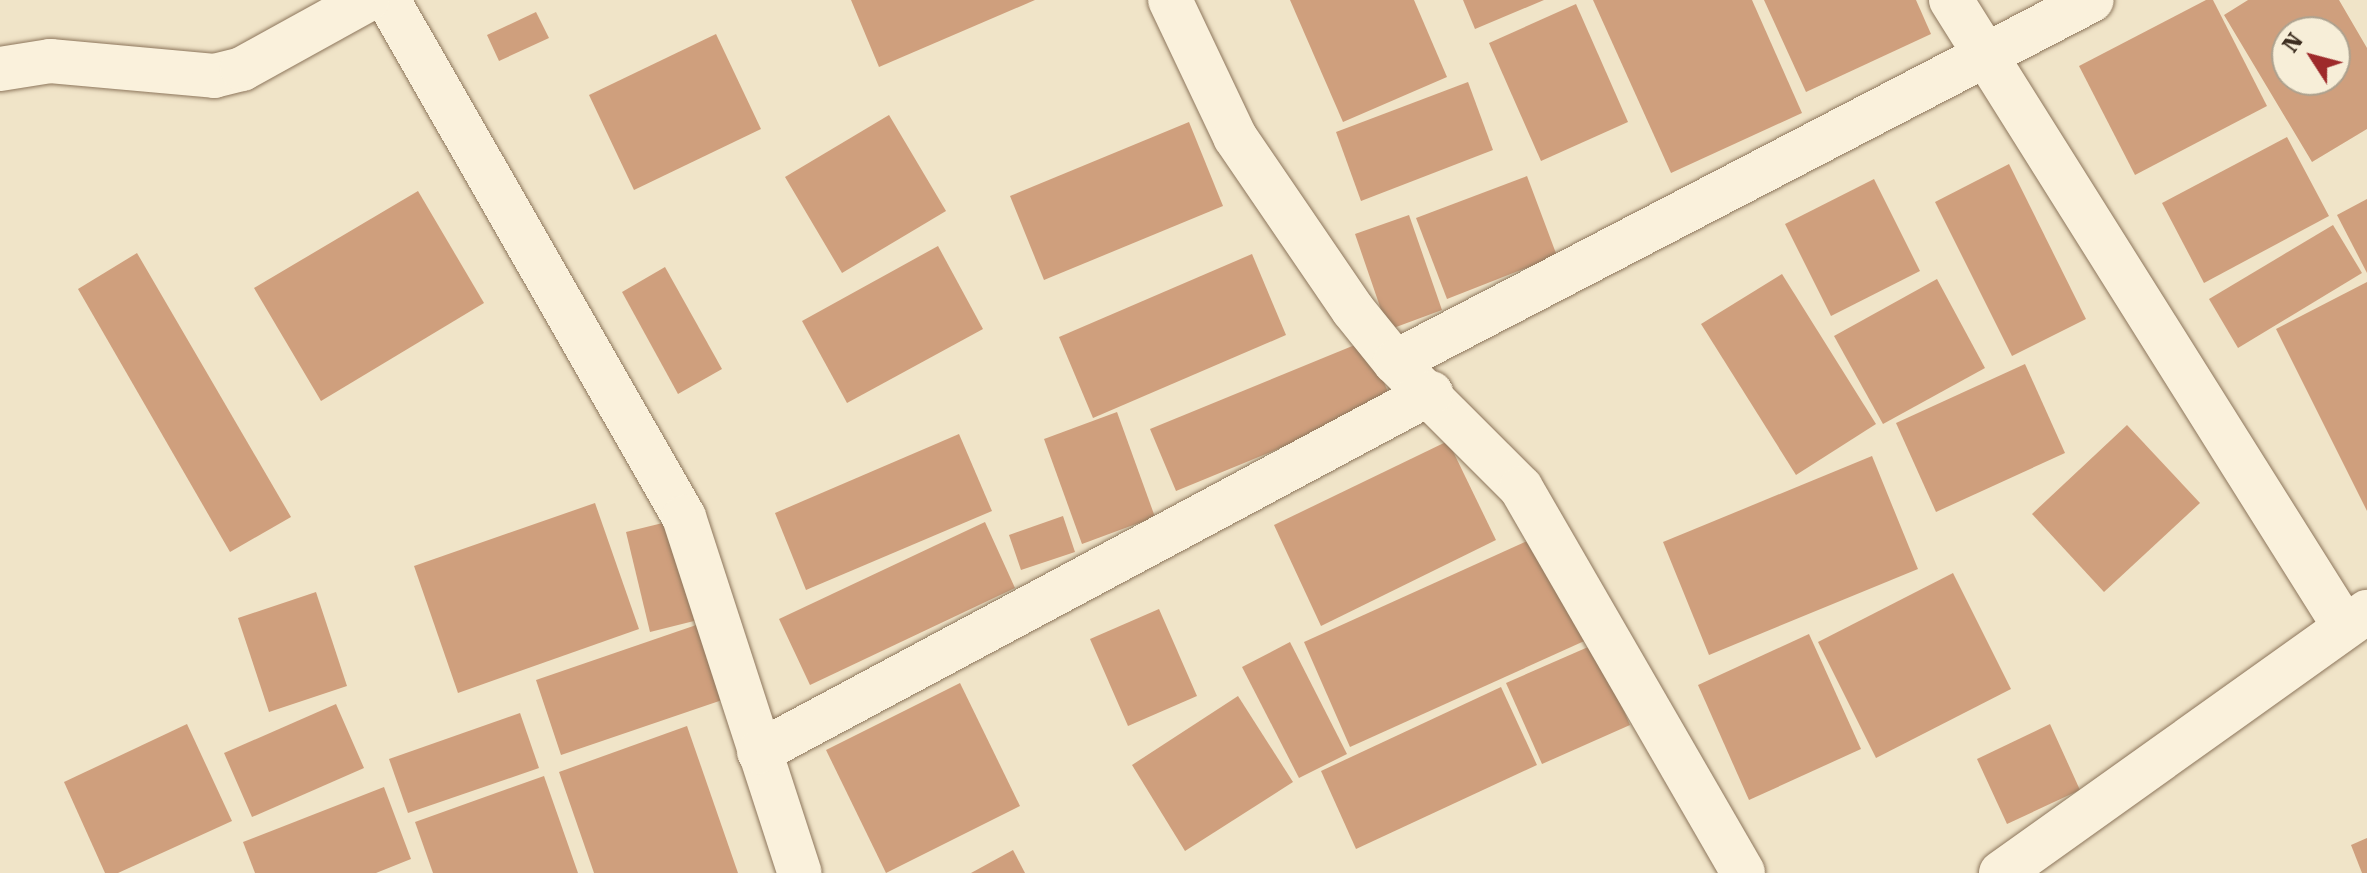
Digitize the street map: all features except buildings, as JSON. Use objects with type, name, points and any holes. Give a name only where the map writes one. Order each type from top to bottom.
[{"type":"street","points":[[0,69],[50,61],[214,76],[242,69],[367,0]]},
{"type":"street","points":[[388,0],[684,517],[800,873]]},
{"type":"street","points":[[1170,0],[1235,137],[1395,362],[1431,393],[1521,488],[1743,873]]},
{"type":"street","points":[[1951,0],[1983,58],[2355,619],[2001,873]]},
{"type":"street","points":[[1395,362],[2092,0]]},
{"type":"street","points":[[759,752],[1431,393]]}]
